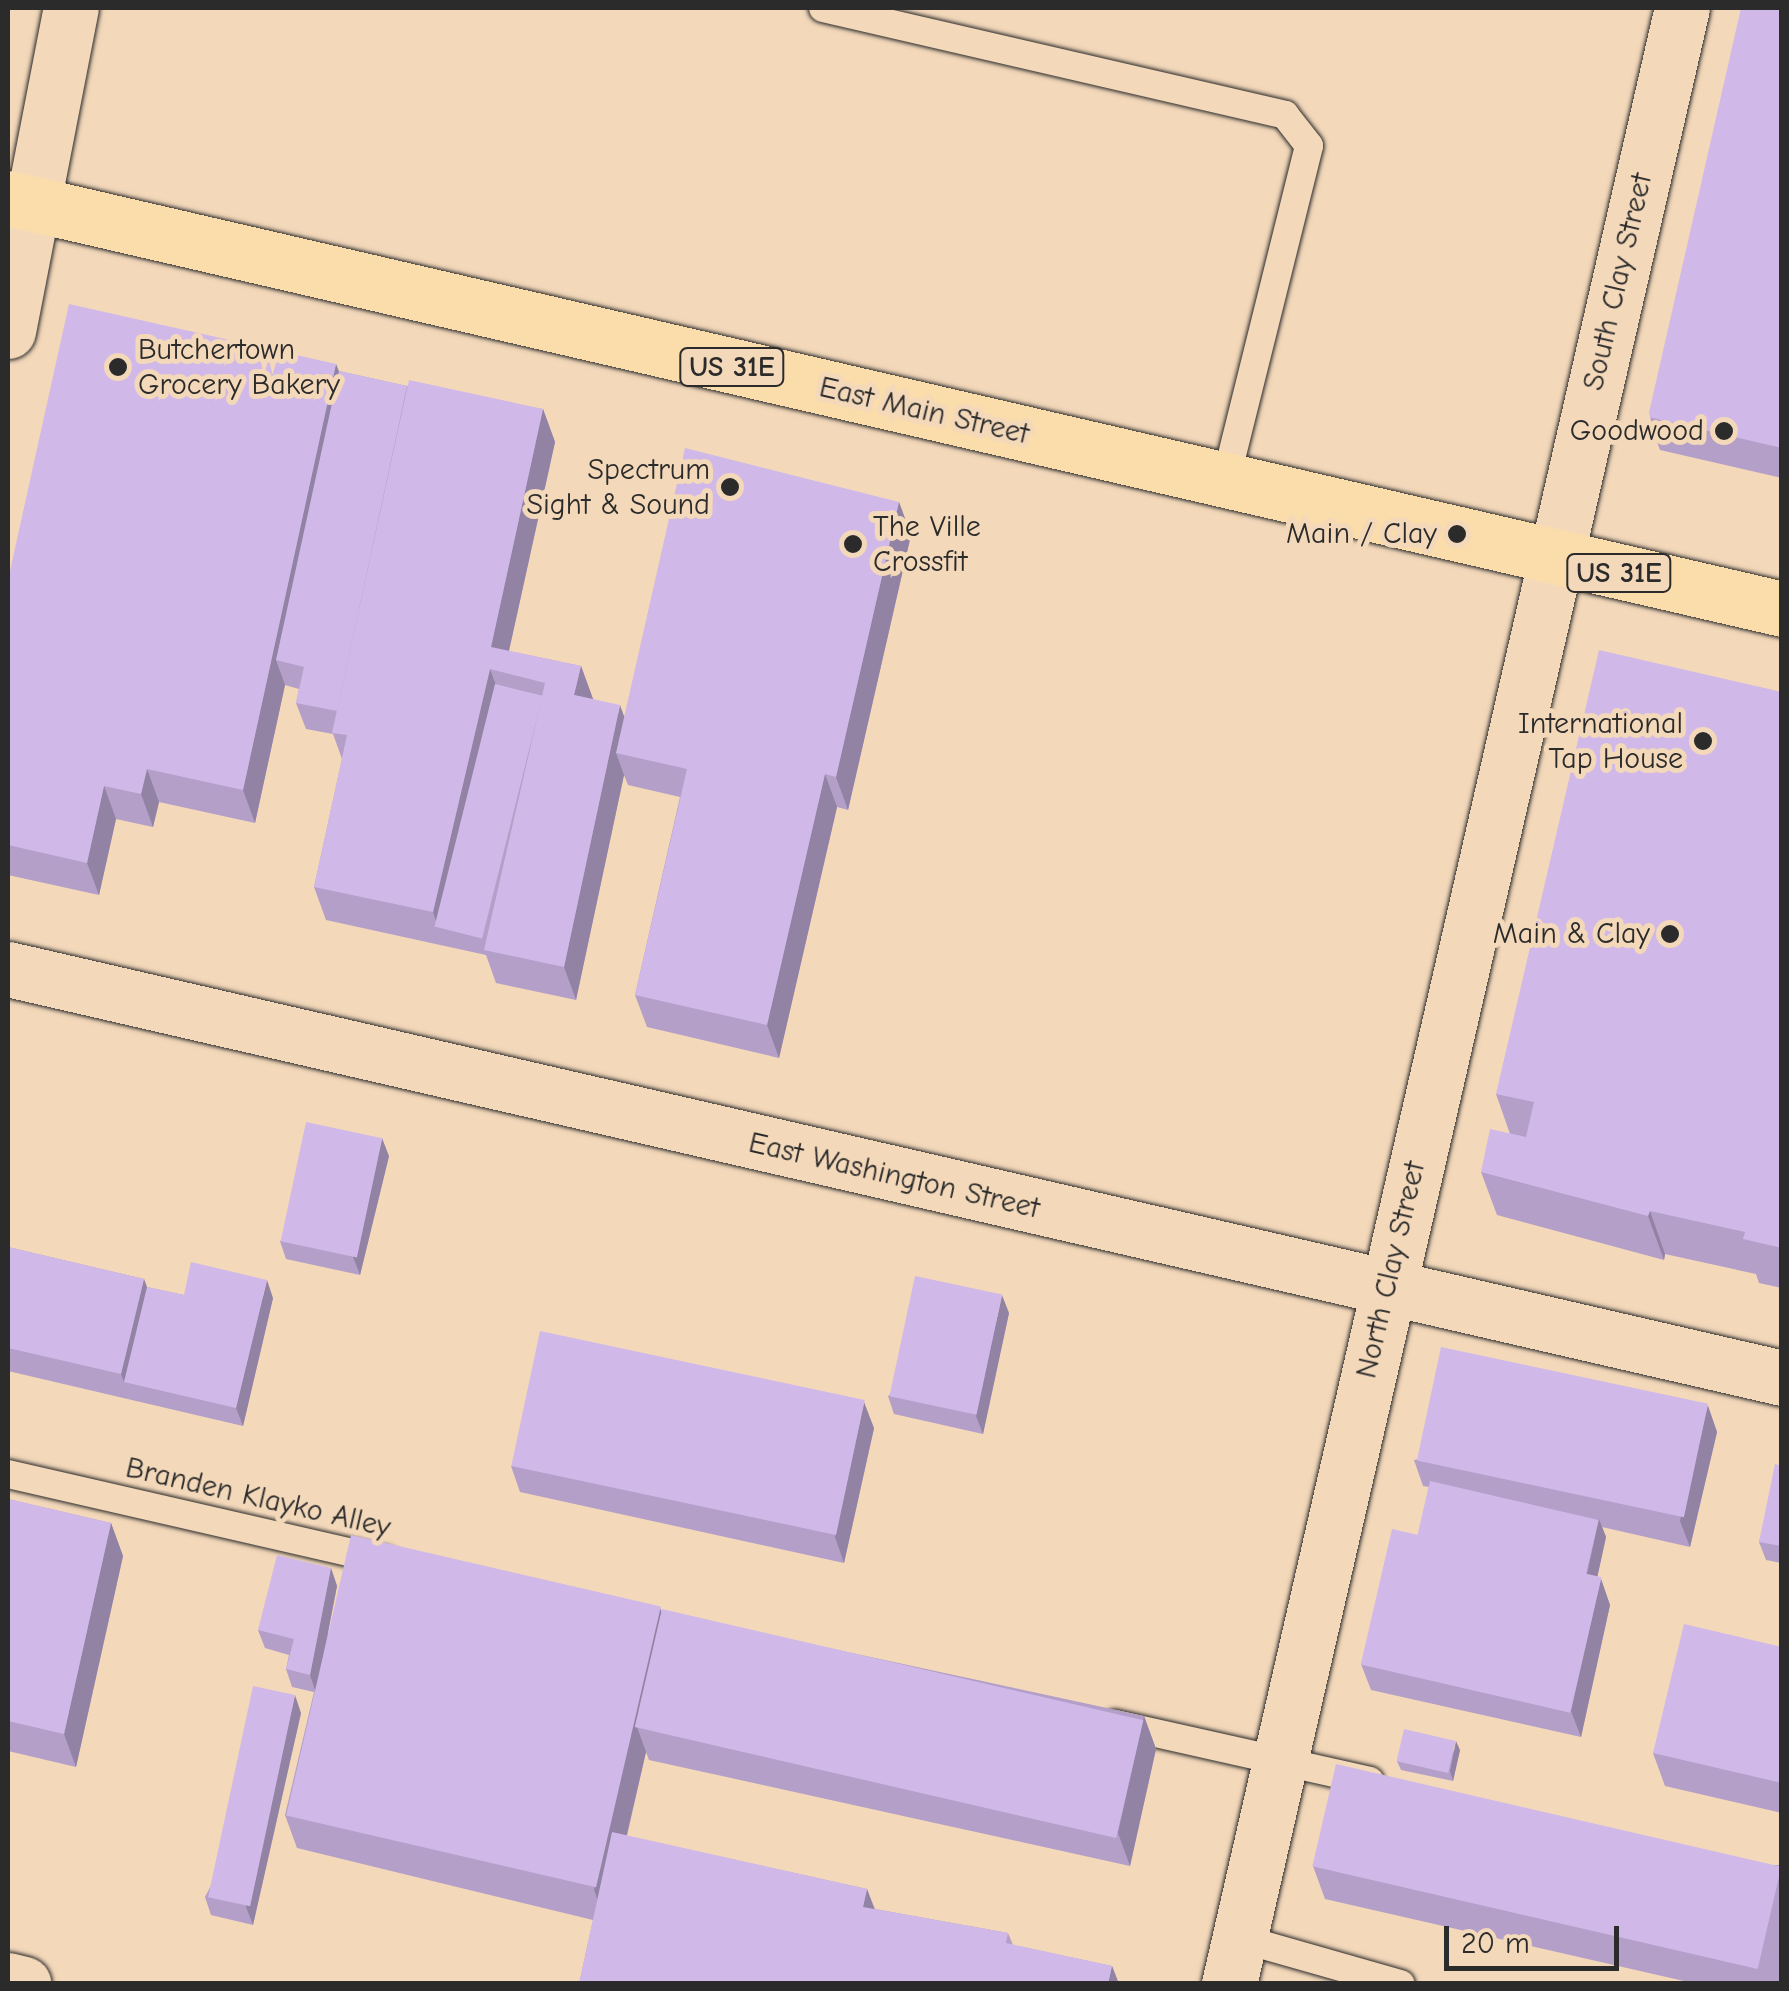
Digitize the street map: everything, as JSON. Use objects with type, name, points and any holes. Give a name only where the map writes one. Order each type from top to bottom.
[{"type":"main road","name":"East Main Street","points":[[22,202],[1782,610]]},
{"type":"street","points":[[8,331],[22,202],[72,8]]},
{"type":"street","name":"South Clay Street","points":[[1558,558],[1682,8]]},
{"type":"street","name":"North Clay Street","points":[[1234,1961],[1277,1760],[1558,558]]},
{"type":"street","name":"East Washington Street","points":[[8,970],[1386,1291],[1782,1378]]},
{"type":"street","points":[[8,1980],[24,1984]]},
{"type":"lane","points":[[823,8],[1285,116],[1309,146],[1226,480]]},
{"type":"lane","name":"Branden Klayko Alley","points":[[8,1474],[413,1566]]},
{"type":"lane","points":[[1088,1718],[1400,1788]]},
{"type":"lane","points":[[1234,1961],[1401,1984]]},
{"type":"building","points":[[1741,8],[1782,8],[1782,448],[1648,417]]},
{"type":"building","points":[[69,304],[336,364],[243,790],[147,769],[141,794],[104,786],[87,863],[8,845],[8,580]]},
{"type":"building","points":[[339,371],[407,386],[337,711],[296,703],[304,667],[276,660]]},
{"type":"building","points":[[409,380],[543,409],[491,647],[581,666],[574,695],[620,705],[564,967],[484,950],[545,683],[490,669],[433,912],[314,887],[347,735],[332,733]]},
{"type":"building","points":[[685,448],[899,502],[836,777],[825,774],[767,1025],[635,995],[687,769],[616,753]]},
{"type":"building","name":"Main & Clay","points":[[1599,650],[1782,692],[1782,1248],[1743,1239],[1745,1232],[1650,1211],[1648,1216],[1481,1172],[1490,1129],[1526,1137],[1534,1102],[1496,1094]]},
{"type":"building","points":[[495,684],[543,696],[482,938],[435,927]]},
{"type":"building","points":[[306,1122],[382,1138],[357,1258],[281,1241]]},
{"type":"building","points":[[8,1247],[144,1279],[121,1374],[8,1348]]},
{"type":"building","points":[[191,1262],[267,1280],[236,1408],[124,1382],[147,1287],[184,1295]]},
{"type":"building","points":[[915,1276],[1002,1295],[976,1415],[889,1396]]},
{"type":"building","points":[[540,1331],[865,1400],[836,1535],[511,1466]]},
{"type":"building","points":[[1441,1347],[1708,1404],[1684,1517],[1417,1460]]},
{"type":"building","points":[[1775,1464],[1782,1466],[1782,1546],[1759,1542]]},
{"type":"building","points":[[1430,1481],[1599,1520],[1586,1574],[1417,1536]]},
{"type":"building","points":[[8,1499],[111,1523],[64,1734],[8,1721]]},
{"type":"building","points":[[1392,1529],[1601,1577],[1570,1713],[1361,1664]]},
{"type":"building","points":[[351,1535],[661,1607],[596,1887],[286,1816]]},
{"type":"building","points":[[277,1555],[331,1568],[310,1675],[286,1669],[294,1639],[258,1630]]},
{"type":"building","points":[[662,1609],[1143,1720],[1116,1838],[635,1727]]},
{"type":"building","points":[[1684,1624],[1782,1647],[1782,1783],[1653,1753]]},
{"type":"building","points":[[253,1686],[295,1695],[250,1906],[208,1897]]},
{"type":"building","points":[[1404,1729],[1456,1741],[1448,1773],[1397,1761]]},
{"type":"building","points":[[1336,1764],[1781,1867],[1758,1969],[1312,1866]]},
{"type":"building","points":[[612,1832],[867,1889],[863,1907],[1008,1933],[1006,1943],[1112,1966],[1108,1984],[579,1984]]},
{"type":"place","name":"Butchertown Grocery Bakery","points":[[118,367]]},
{"type":"place","name":"Goodwood","points":[[1724,431]]},
{"type":"place","name":"Spectrum Sight & Sound","points":[[730,487]]},
{"type":"place","name":"Main / Clay","points":[[1457,534]]},
{"type":"place","name":"The Ville Crossfit","points":[[853,544]]},
{"type":"place","name":"International Tap House","points":[[1703,741]]},
{"type":"place","name":"Main & Clay","points":[[1670,934]]}]
